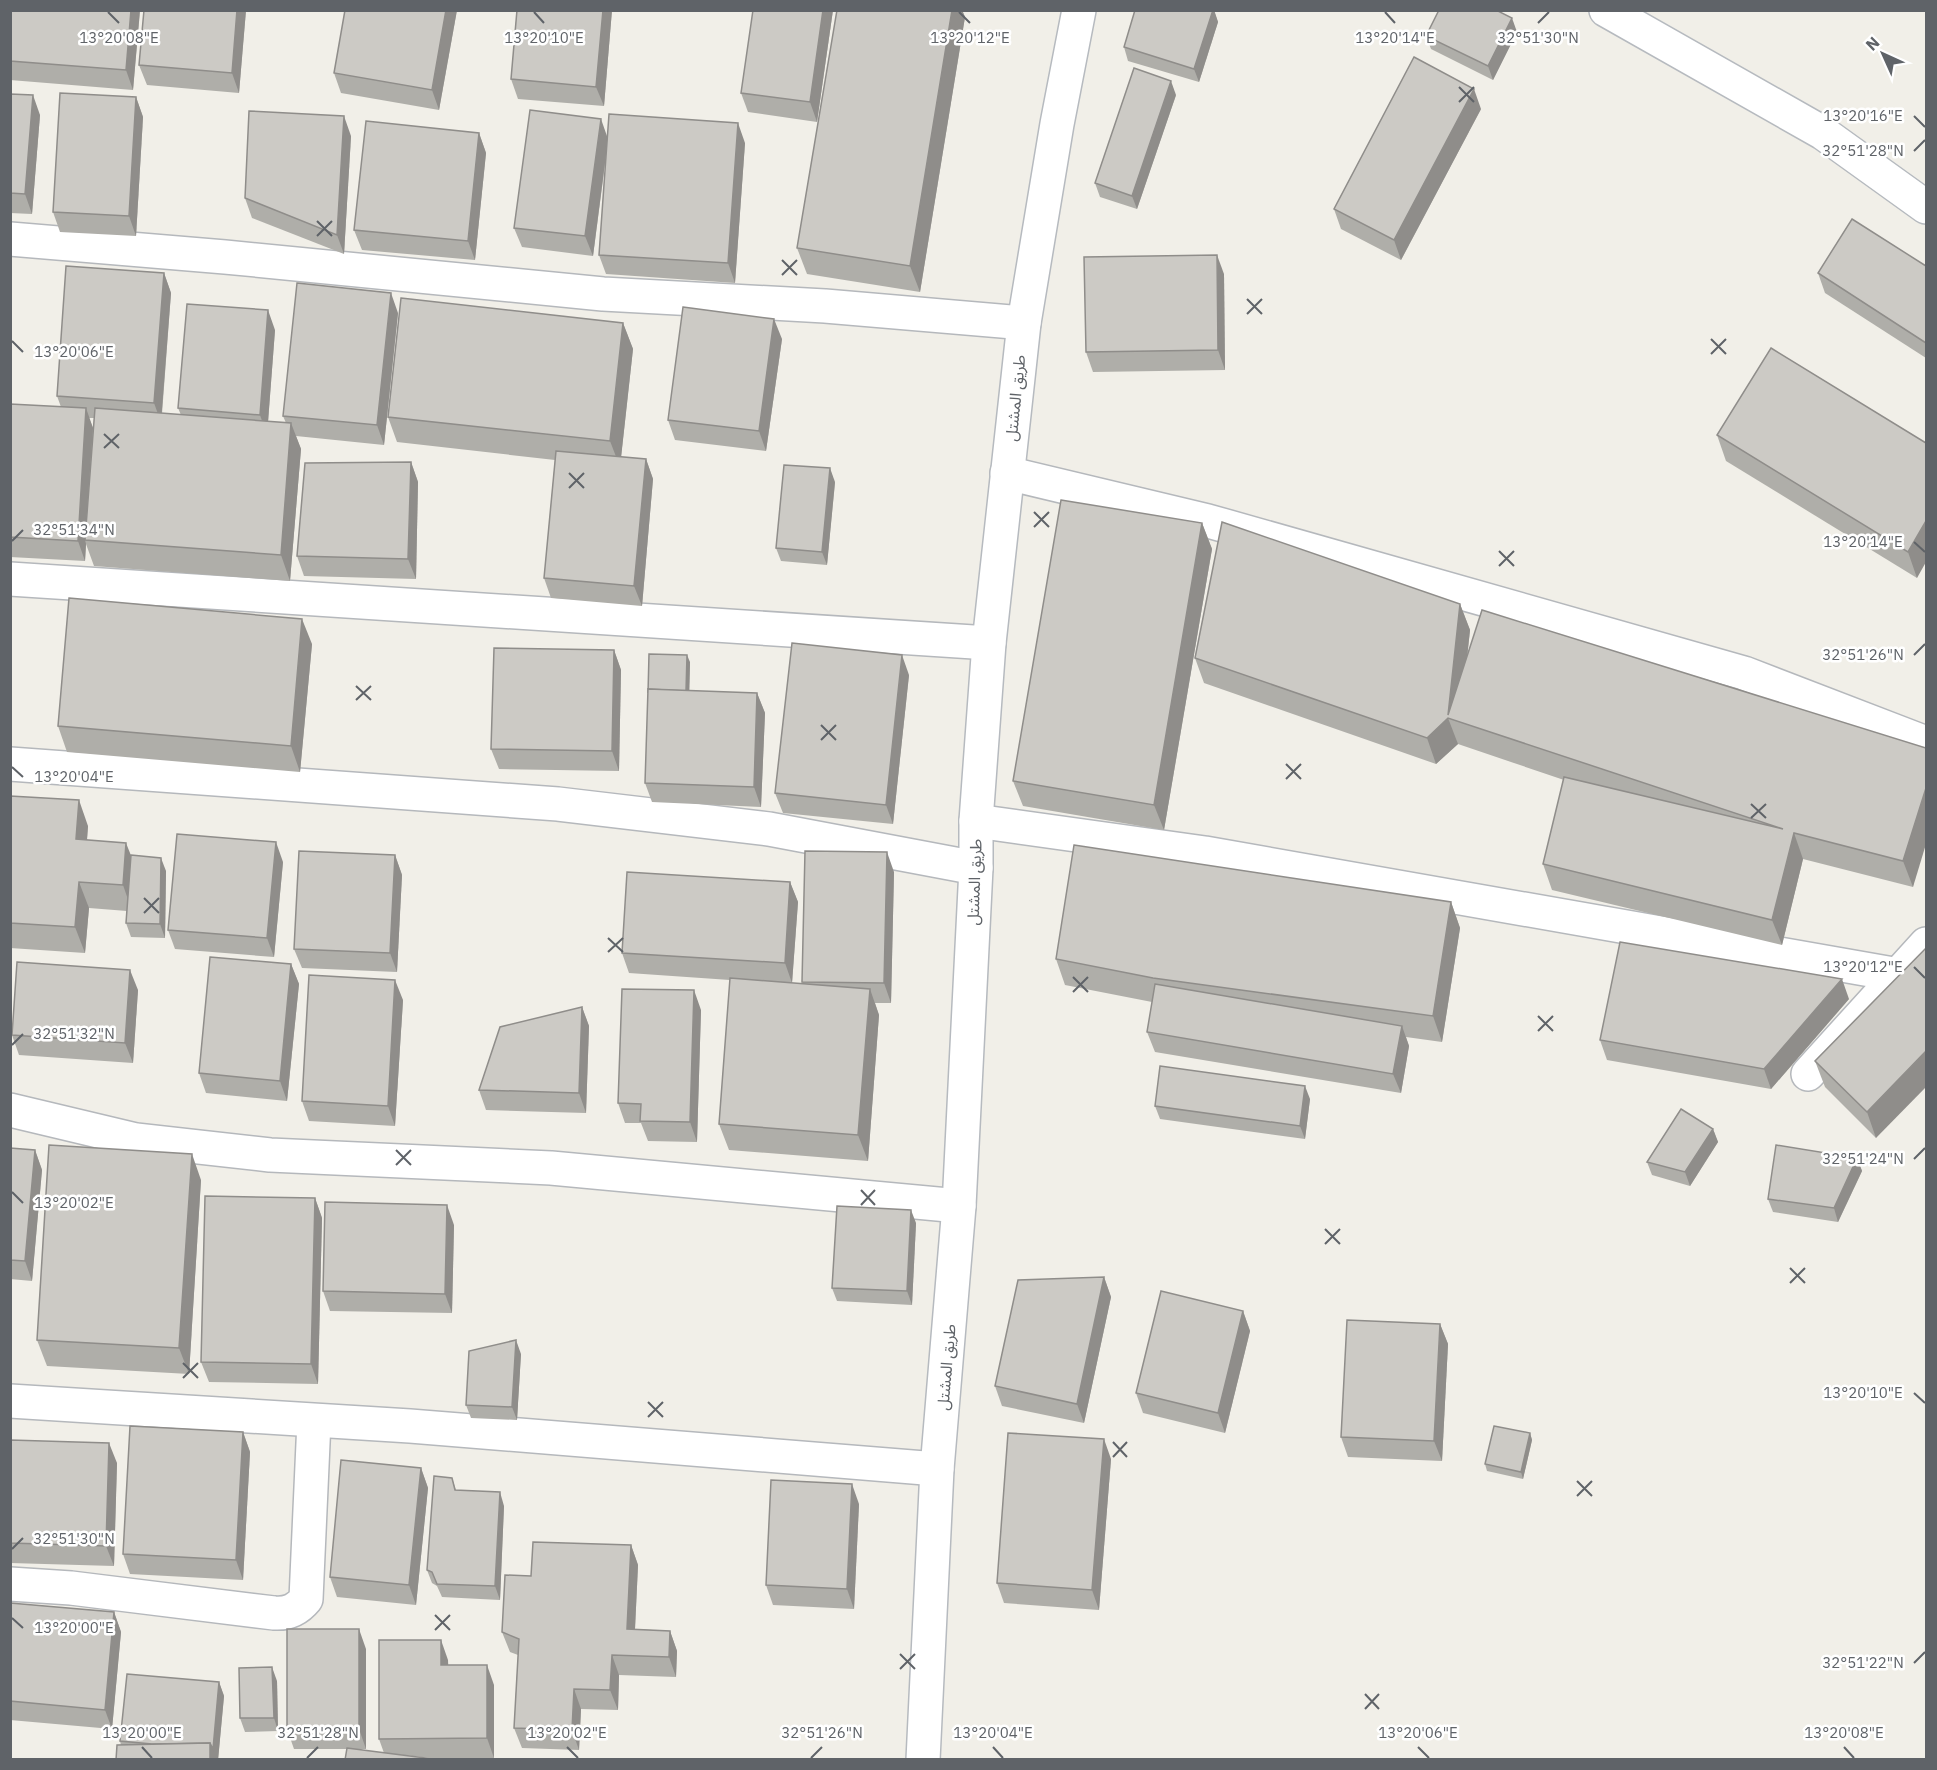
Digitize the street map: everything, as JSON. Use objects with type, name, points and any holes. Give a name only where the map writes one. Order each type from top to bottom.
[{"type":"street","name":"طريق المشتل","points":[[923,1760],[937,1469],[959,1206],[976,868],[976,821],[989,643],[1024,323],[1057,124],[1079,10]]},
{"type":"street","points":[[1606,10],[1823,133],[1926,207]]},
{"type":"street","points":[[10,240],[225,257],[603,294],[825,306],[1024,323]]},
{"type":"street","points":[[1007,473],[1208,521],[1744,673],[1926,743]]},
{"type":"street","points":[[10,579],[989,643]]},
{"type":"street","points":[[10,764],[558,804],[770,829],[976,868]]},
{"type":"street","points":[[976,821],[1205,853],[1899,975]]},
{"type":"street","points":[[1808,1074],[1926,944]]},
{"type":"street","points":[[10,1110],[136,1140],[270,1155],[550,1168],[959,1206]]},
{"type":"street","points":[[10,1401],[445,1429],[937,1469]]},
{"type":"street","points":[[10,1584],[71,1588],[284,1614],[292,1611],[306,1599],[314,1420]]},
{"type":"building","points":[[10,10],[131,10],[126,70],[10,61]]},
{"type":"building","points":[[144,10],[237,10],[232,73],[139,65]]},
{"type":"building","points":[[345,10],[446,10],[432,90],[334,73]]},
{"type":"building","points":[[517,10],[603,10],[596,87],[511,79]]},
{"type":"building","points":[[753,10],[823,10],[810,102],[741,93]]},
{"type":"building","points":[[837,10],[952,10],[910,266],[797,248]]},
{"type":"building","points":[[1135,10],[1213,10],[1194,69],[1124,47]]},
{"type":"building","points":[[1439,10],[1496,10],[1512,18],[1488,66],[1426,36]]},
{"type":"building","points":[[1414,57],[1474,89],[1394,240],[1334,209]]},
{"type":"building","points":[[1134,68],[1171,81],[1132,196],[1095,183]]},
{"type":"building","points":[[60,93],[136,97],[129,216],[53,212]]},
{"type":"building","points":[[10,94],[33,95],[25,194],[10,193]]},
{"type":"building","points":[[530,110],[601,119],[585,236],[514,228]]},
{"type":"building","points":[[249,111],[344,116],[337,235],[245,198]]},
{"type":"building","points":[[609,114],[738,123],[728,263],[599,255]]},
{"type":"building","points":[[366,121],[479,133],[468,241],[354,230]]},
{"type":"building","points":[[1852,219],[1926,266],[1926,343],[1818,273]]},
{"type":"building","points":[[1217,255],[1218,350],[1086,352],[1084,257]]},
{"type":"building","points":[[66,266],[164,273],[154,403],[57,396]]},
{"type":"building","points":[[297,283],[391,293],[377,425],[283,416]]},
{"type":"building","points":[[401,298],[623,323],[610,441],[388,417]]},
{"type":"building","points":[[187,304],[268,310],[260,415],[178,408]]},
{"type":"building","points":[[683,307],[774,319],[759,431],[668,420]]},
{"type":"building","points":[[1771,348],[1926,443],[1926,521],[1908,552],[1717,435]]},
{"type":"building","points":[[10,404],[86,408],[78,541],[10,537]]},
{"type":"building","points":[[95,408],[291,423],[281,555],[85,540]]},
{"type":"building","points":[[556,451],[646,459],[634,586],[544,578]]},
{"type":"building","points":[[411,462],[408,559],[297,556],[305,463]]},
{"type":"building","points":[[784,465],[830,468],[822,552],[776,548]]},
{"type":"building","points":[[1061,500],[1202,523],[1154,805],[1013,781]]},
{"type":"building","points":[[1222,522],[1460,604],[1448,715],[1482,610],[1926,748],[1926,788],[1903,861],[1794,833],[1772,920],[1543,864],[1564,777],[1783,829],[1448,718],[1427,738],[1195,658]]},
{"type":"building","points":[[69,598],[302,619],[291,746],[58,726]]},
{"type":"building","points":[[792,643],[902,655],[886,805],[775,793]]},
{"type":"building","points":[[494,648],[614,650],[612,751],[491,749]]},
{"type":"building","points":[[649,654],[687,655],[686,691],[648,689]]},
{"type":"building","points":[[648,689],[757,693],[754,787],[645,783]]},
{"type":"building","points":[[10,796],[79,800],[76,839],[126,843],[123,885],[79,882],[75,927],[10,923]]},
{"type":"building","points":[[177,834],[276,842],[267,938],[168,930]]},
{"type":"building","points":[[1074,845],[1451,902],[1433,1016],[1153,978],[1056,959]]},
{"type":"building","points":[[299,851],[395,855],[390,953],[294,949]]},
{"type":"building","points":[[805,851],[887,852],[884,983],[802,982]]},
{"type":"building","points":[[131,855],[161,858],[160,924],[126,923]]},
{"type":"building","points":[[627,872],[790,882],[785,963],[622,953]]},
{"type":"building","points":[[1620,942],[1842,979],[1764,1069],[1600,1040]]},
{"type":"building","points":[[1926,948],[1926,1051],[1867,1112],[1815,1061]]},
{"type":"building","points":[[210,957],[291,964],[280,1081],[199,1073]]},
{"type":"building","points":[[17,962],[130,970],[125,1043],[12,1035]]},
{"type":"building","points":[[309,975],[395,980],[388,1106],[302,1101]]},
{"type":"building","points":[[730,978],[870,989],[858,1135],[719,1124]]},
{"type":"building","points":[[1155,984],[1402,1026],[1393,1074],[1147,1032]]},
{"type":"building","points":[[622,989],[694,990],[690,1122],[640,1121],[641,1104],[618,1103]]},
{"type":"building","points":[[582,1007],[579,1093],[479,1090],[500,1027]]},
{"type":"building","points":[[1160,1066],[1305,1086],[1300,1126],[1155,1106]]},
{"type":"building","points":[[1681,1109],[1713,1129],[1685,1172],[1647,1162]]},
{"type":"building","points":[[49,1145],[192,1154],[179,1348],[37,1340]]},
{"type":"building","points":[[1776,1145],[1857,1158],[1834,1208],[1768,1199]]},
{"type":"building","points":[[10,1148],[35,1150],[25,1261],[10,1260]]},
{"type":"building","points":[[205,1196],[315,1198],[311,1364],[201,1362]]},
{"type":"building","points":[[325,1202],[447,1205],[445,1294],[323,1291]]},
{"type":"building","points":[[837,1206],[911,1210],[907,1291],[832,1288]]},
{"type":"building","points":[[1104,1277],[1077,1404],[995,1386],[1018,1280]]},
{"type":"building","points":[[1161,1291],[1243,1311],[1218,1413],[1136,1393]]},
{"type":"building","points":[[1347,1320],[1440,1324],[1434,1441],[1341,1437]]},
{"type":"building","points":[[516,1340],[512,1407],[466,1405],[469,1351]]},
{"type":"building","points":[[130,1426],[243,1432],[236,1560],[123,1554]]},
{"type":"building","points":[[1494,1426],[1530,1433],[1521,1472],[1485,1464]]},
{"type":"building","points":[[1008,1433],[1104,1439],[1092,1590],[997,1583]]},
{"type":"building","points":[[10,1440],[109,1443],[106,1546],[10,1543]]},
{"type":"building","points":[[341,1460],[421,1468],[409,1585],[330,1577]]},
{"type":"building","points":[[434,1476],[452,1478],[455,1490],[500,1492],[495,1586],[437,1584],[432,1572],[427,1570]]},
{"type":"building","points":[[771,1480],[852,1484],[847,1589],[766,1585]]},
{"type":"building","points":[[533,1542],[631,1545],[627,1629],[670,1631],[669,1657],[612,1655],[610,1690],[574,1689],[572,1730],[514,1728],[519,1639],[502,1632],[505,1575],[531,1576]]},
{"type":"building","points":[[10,1603],[114,1612],[105,1710],[10,1701]]},
{"type":"building","points":[[287,1629],[359,1629],[359,1729],[287,1729]]},
{"type":"building","points":[[379,1640],[441,1640],[441,1665],[487,1665],[487,1738],[379,1739]]},
{"type":"building","points":[[272,1667],[274,1718],[240,1718],[239,1668]]},
{"type":"building","points":[[127,1674],[219,1682],[213,1749],[210,1743],[152,1744],[120,1741]]},
{"type":"building","points":[[210,1743],[210,1760],[116,1760],[117,1745]]},
{"type":"building","points":[[347,1748],[441,1760],[345,1760]]}]
